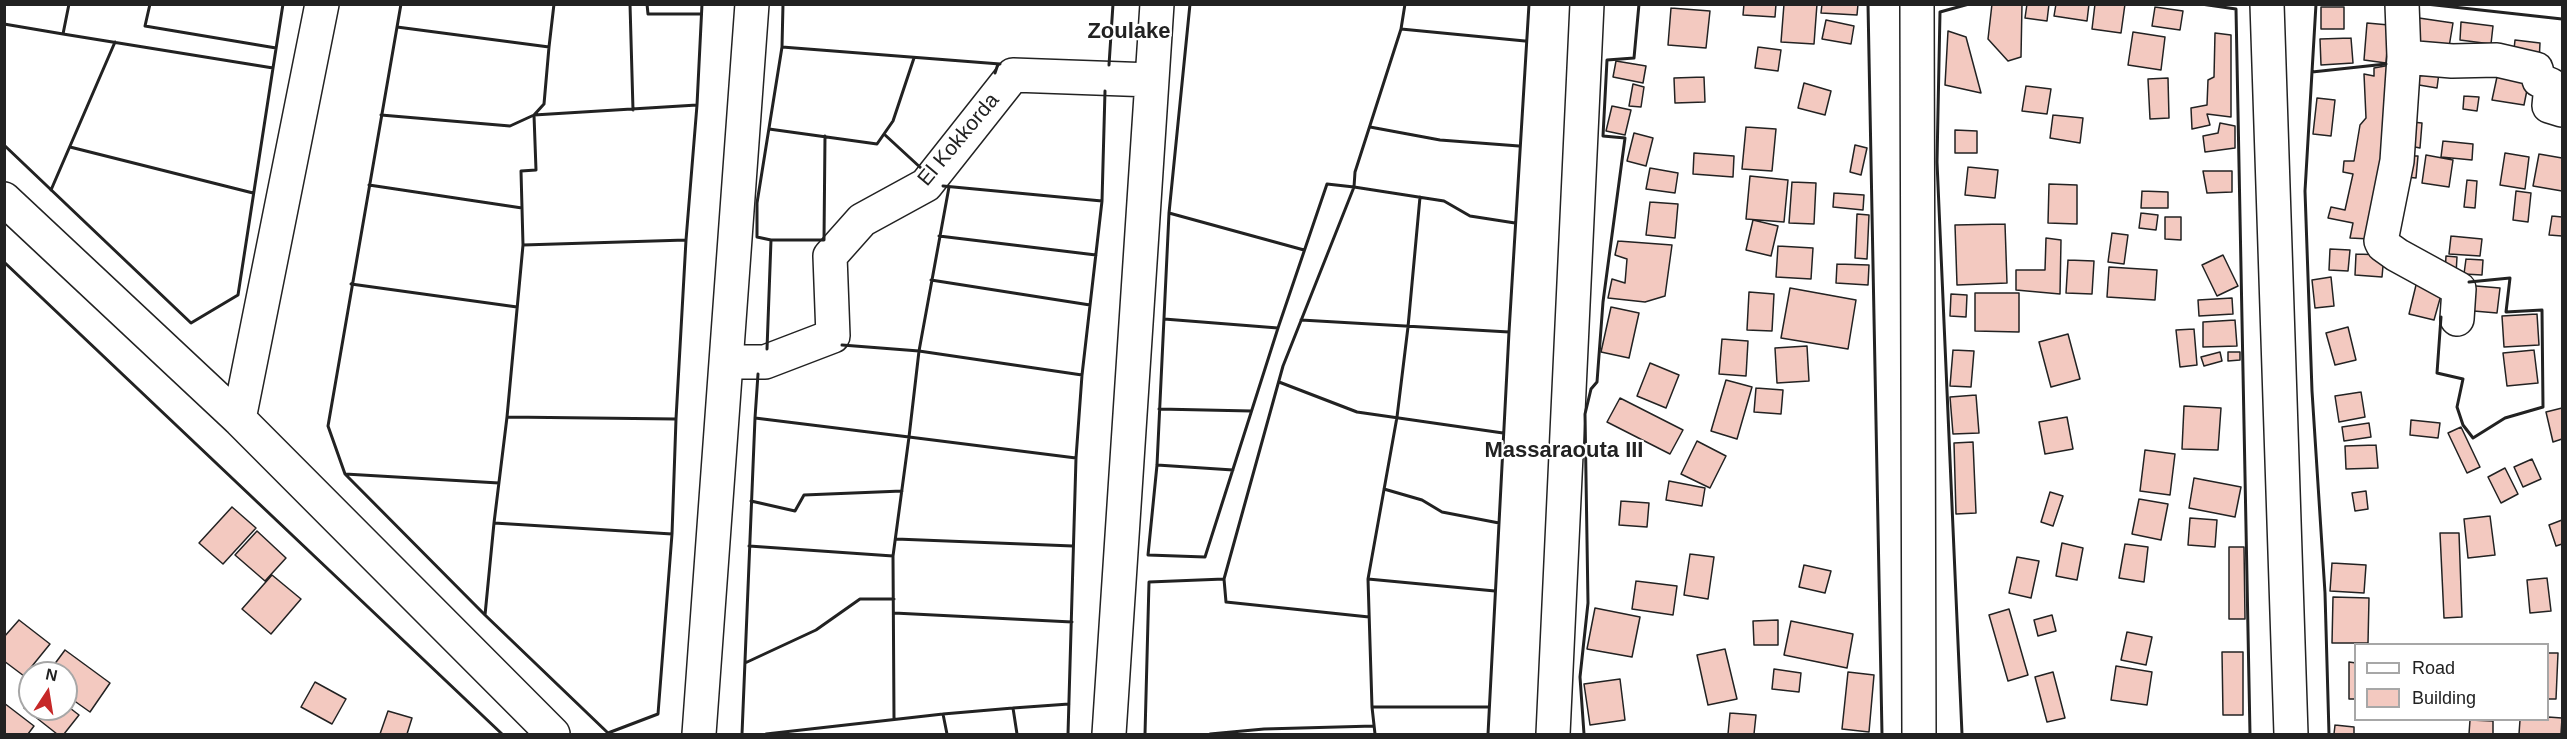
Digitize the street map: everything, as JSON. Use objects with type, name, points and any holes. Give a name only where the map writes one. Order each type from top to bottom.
[{"type":"street","points":[[239,418],[322,4]]},
{"type":"street","points":[[699,735],[752,4]]},
{"type":"street","points":[[1109,735],[1157,4]]},
{"type":"street","points":[[1553,735],[1587,4]]},
{"type":"street","points":[[1917,4],[1919,735]]},
{"type":"street","points":[[2267,4],[2291,735]]},
{"type":"street","points":[[2402,4],[2404,57],[2397,161],[2381,241],[2397,255],[2459,289],[2457,320]]},
{"type":"street","points":[[2404,57],[2452,61],[2497,60],[2536,69],[2539,80],[2552,85],[2549,106],[2562,110]]},
{"type":"street","name":"El Kokkorda","points":[[726,362],[765,362],[833,336],[830,256],[862,220],[926,185],[1013,75],[1152,80]]},
{"type":"street","points":[[4,199],[239,418],[553,735]]},
{"type":"building","points":[[1744,4],[1776,4],[1775,17],[1743,15]]},
{"type":"building","points":[[1784,4],[1817,4],[1814,44],[1781,42]]},
{"type":"building","points":[[1822,4],[1858,4],[1857,15],[1821,13]]},
{"type":"building","points":[[1992,4],[2022,4],[2021,57],[2008,61],[1988,39]]},
{"type":"building","points":[[2027,4],[2049,4],[2047,21],[2025,18]]},
{"type":"building","points":[[2056,4],[2089,4],[2087,21],[2054,16]]},
{"type":"building","points":[[2095,4],[2125,4],[2121,33],[2092,29]]},
{"type":"building","points":[[2155,7],[2183,11],[2180,30],[2152,26]]},
{"type":"building","points":[[2321,7],[2344,7],[2344,29],[2321,29]]},
{"type":"building","points":[[1671,8],[1710,11],[1706,48],[1668,45]]},
{"type":"building","points":[[2419,18],[2453,23],[2448,53],[2415,48]]},
{"type":"building","points":[[1826,20],[1854,26],[1851,44],[1822,39]]},
{"type":"building","points":[[2461,22],[2493,26],[2491,44],[2460,40]]},
{"type":"building","points":[[2367,23],[2389,25],[2386,63],[2364,60]]},
{"type":"building","points":[[1948,31],[1966,37],[1981,93],[1945,85]]},
{"type":"building","points":[[2133,32],[2165,37],[2161,70],[2128,65]]},
{"type":"building","points":[[2215,33],[2231,35],[2231,117],[2207,114],[2210,125],[2192,129],[2191,108],[2207,105],[2208,80],[2214,77]]},
{"type":"building","points":[[2351,38],[2353,63],[2321,65],[2320,39]]},
{"type":"building","points":[[2515,40],[2540,43],[2539,62],[2513,59]]},
{"type":"building","points":[[1758,47],[1781,50],[1778,71],[1755,68]]},
{"type":"building","points":[[1616,61],[1646,66],[1643,83],[1613,77]]},
{"type":"building","points":[[2417,61],[2440,65],[2437,88],[2413,84]]},
{"type":"building","points":[[2500,63],[2531,70],[2524,105],[2492,100]]},
{"type":"building","points":[[2396,64],[2370,239],[2350,238],[2353,223],[2328,218],[2331,207],[2345,210],[2353,174],[2343,172],[2344,161],[2354,161],[2360,125],[2366,118],[2364,74],[2374,76],[2374,68]]},
{"type":"building","points":[[1704,77],[1705,102],[1675,103],[1674,78]]},
{"type":"building","points":[[2168,78],[2169,118],[2150,119],[2148,79]]},
{"type":"building","points":[[1804,83],[1831,91],[1825,115],[1798,108]]},
{"type":"building","points":[[1633,84],[1644,87],[1641,107],[1629,106]]},
{"type":"building","points":[[2026,86],[2051,89],[2047,114],[2022,111]]},
{"type":"building","points":[[2464,96],[2479,97],[2477,111],[2463,109]]},
{"type":"building","points":[[2317,98],[2335,100],[2331,136],[2313,134]]},
{"type":"building","points":[[1612,106],[1631,110],[1625,135],[1606,131]]},
{"type":"building","points":[[2053,115],[2083,118],[2080,143],[2050,138]]},
{"type":"building","points":[[2412,122],[2422,123],[2420,148],[2410,146]]},
{"type":"building","points":[[2220,123],[2235,126],[2235,148],[2205,152],[2203,136],[2218,133]]},
{"type":"building","points":[[1746,127],[1776,129],[1772,171],[1742,169]]},
{"type":"building","points":[[1955,130],[1977,131],[1977,153],[1955,153]]},
{"type":"building","points":[[1634,133],[1653,138],[1646,166],[1627,161]]},
{"type":"building","points":[[2443,141],[2473,144],[2472,160],[2441,157]]},
{"type":"building","points":[[1855,145],[1867,148],[1861,175],[1850,172]]},
{"type":"building","points":[[1694,153],[1734,156],[1733,177],[1693,174]]},
{"type":"building","points":[[2505,153],[2529,157],[2525,189],[2500,185]]},
{"type":"building","points":[[2539,154],[2562,158],[2562,191],[2533,186]]},
{"type":"building","points":[[2426,155],[2453,160],[2449,187],[2422,183]]},
{"type":"building","points":[[2408,156],[2418,156],[2416,178],[2406,177]]},
{"type":"building","points":[[1968,167],[1998,170],[1995,198],[1965,195]]},
{"type":"building","points":[[1650,168],[1678,173],[1675,193],[1646,189]]},
{"type":"building","points":[[2203,171],[2232,171],[2232,192],[2207,193]]},
{"type":"building","points":[[1750,176],[1788,180],[1784,222],[1746,219]]},
{"type":"building","points":[[2467,180],[2477,181],[2475,208],[2464,207]]},
{"type":"building","points":[[1792,182],[1816,183],[1814,224],[1789,223]]},
{"type":"building","points":[[2049,184],[2077,185],[2077,224],[2048,223]]},
{"type":"building","points":[[2142,191],[2168,192],[2168,208],[2141,208]]},
{"type":"building","points":[[2516,191],[2531,193],[2528,222],[2513,220]]},
{"type":"building","points":[[1834,193],[1864,195],[1863,210],[1833,207]]},
{"type":"building","points":[[1650,202],[1678,204],[1675,238],[1646,235]]},
{"type":"building","points":[[2141,213],[2158,215],[2156,230],[2139,228]]},
{"type":"building","points":[[1857,214],[1869,215],[1867,259],[1855,258]]},
{"type":"building","points":[[2552,216],[2562,217],[2562,236],[2549,235]]},
{"type":"building","points":[[2165,217],[2181,217],[2181,240],[2165,239]]},
{"type":"building","points":[[1753,220],[1778,226],[1771,256],[1746,250]]},
{"type":"building","points":[[2005,224],[2007,283],[1957,285],[1955,225]]},
{"type":"building","points":[[2112,233],[2128,235],[2124,264],[2108,262]]},
{"type":"building","points":[[2451,236],[2482,239],[2480,256],[2449,254]]},
{"type":"building","points":[[2046,238],[2061,240],[2060,294],[2016,290],[2016,270],[2045,270]]},
{"type":"building","points":[[1618,241],[1672,245],[1665,296],[1645,302],[1608,298],[1612,279],[1625,283],[1627,259],[1615,255]]},
{"type":"building","points":[[1778,246],[1813,248],[1811,279],[1776,277]]},
{"type":"building","points":[[2330,249],[2350,250],[2348,271],[2329,270]]},
{"type":"building","points":[[2356,254],[2384,255],[2382,277],[2355,275]]},
{"type":"building","points":[[2223,255],[2238,286],[2217,296],[2202,265]]},
{"type":"building","points":[[2446,256],[2457,257],[2456,274],[2445,273]]},
{"type":"building","points":[[2466,259],[2483,260],[2482,275],[2464,274]]},
{"type":"building","points":[[2068,260],[2094,261],[2092,294],[2066,293]]},
{"type":"building","points":[[1837,264],[1869,265],[1868,285],[1836,283]]},
{"type":"building","points":[[2109,267],[2157,270],[2155,300],[2107,297]]},
{"type":"building","points":[[2331,277],[2334,306],[2315,308],[2312,280]]},
{"type":"building","points":[[2417,281],[2443,288],[2434,320],[2409,314]]},
{"type":"building","points":[[2464,285],[2500,288],[2497,313],[2462,310]]},
{"type":"building","points":[[1790,288],[1856,300],[1848,349],[1781,338]]},
{"type":"building","points":[[1749,292],[1774,294],[1772,331],[1747,330]]},
{"type":"building","points":[[1975,293],[2019,293],[2019,332],[1975,331]]},
{"type":"building","points":[[1951,294],[1967,295],[1966,317],[1950,316]]},
{"type":"building","points":[[2232,298],[2233,314],[2199,316],[2198,300]]},
{"type":"building","points":[[1611,307],[1639,313],[1629,358],[1601,352]]},
{"type":"building","points":[[2537,314],[2539,345],[2504,347],[2502,316]]},
{"type":"building","points":[[2235,320],[2237,346],[2203,347],[2203,322]]},
{"type":"building","points":[[2348,327],[2356,360],[2335,365],[2326,333]]},
{"type":"building","points":[[2194,329],[2197,365],[2180,367],[2176,330]]},
{"type":"building","points":[[2068,334],[2080,379],[2051,387],[2039,342]]},
{"type":"building","points":[[1722,339],[1748,341],[1746,376],[1719,374]]},
{"type":"building","points":[[1807,346],[1809,381],[1777,383],[1775,348]]},
{"type":"building","points":[[1953,350],[1974,351],[1971,387],[1950,386]]},
{"type":"building","points":[[2534,350],[2538,383],[2507,386],[2503,353]]},
{"type":"building","points":[[2220,352],[2222,361],[2204,366],[2201,357]]},
{"type":"building","points":[[2228,352],[2240,352],[2240,360],[2228,361]]},
{"type":"building","points":[[1650,363],[1679,375],[1666,408],[1637,396]]},
{"type":"building","points":[[1726,380],[1752,387],[1737,439],[1711,431]]},
{"type":"building","points":[[1756,388],[1783,390],[1781,414],[1754,412]]},
{"type":"building","points":[[2361,392],[2365,417],[2339,422],[2335,396]]},
{"type":"building","points":[[1976,395],[1979,433],[1953,434],[1950,397]]},
{"type":"building","points":[[1620,398],[1683,430],[1670,454],[1607,422]]},
{"type":"building","points":[[2184,406],[2221,408],[2218,450],[2182,449]]},
{"type":"building","points":[[2562,408],[2562,439],[2553,442],[2546,412]]},
{"type":"building","points":[[2067,417],[2073,449],[2045,454],[2039,422]]},
{"type":"building","points":[[2411,420],[2440,423],[2438,438],[2410,435]]},
{"type":"building","points":[[2369,423],[2371,437],[2344,441],[2342,427]]},
{"type":"building","points":[[2461,427],[2480,467],[2467,473],[2448,433]]},
{"type":"building","points":[[1697,441],[1726,456],[1710,488],[1681,474]]},
{"type":"building","points":[[1973,442],[1976,513],[1956,514],[1954,443]]},
{"type":"building","points":[[2376,445],[2378,468],[2346,469],[2345,446]]},
{"type":"building","points":[[2145,450],[2175,454],[2170,495],[2140,491]]},
{"type":"building","points":[[2532,459],[2541,479],[2523,487],[2514,467]]},
{"type":"building","points":[[2505,468],[2518,494],[2501,503],[2488,477]]},
{"type":"building","points":[[2194,478],[2241,487],[2235,517],[2189,508]]},
{"type":"building","points":[[1669,481],[1705,488],[1702,506],[1666,500]]},
{"type":"building","points":[[2366,491],[2368,509],[2355,511],[2352,493]]},
{"type":"building","points":[[2050,492],[2063,496],[2053,526],[2041,522]]},
{"type":"building","points":[[2139,499],[2168,504],[2161,540],[2132,534]]},
{"type":"building","points":[[1621,501],[1649,503],[1647,527],[1619,525]]},
{"type":"building","points":[[232,507],[256,528],[223,564],[199,543]]},
{"type":"building","points":[[2490,516],[2495,555],[2468,558],[2464,519]]},
{"type":"building","points":[[2190,518],[2217,520],[2215,547],[2188,545]]},
{"type":"building","points":[[2562,520],[2562,544],[2556,546],[2549,525]]},
{"type":"building","points":[[257,531],[286,558],[265,581],[235,555]]},
{"type":"building","points":[[2440,533],[2459,533],[2462,617],[2444,618]]},
{"type":"building","points":[[2062,543],[2083,548],[2077,580],[2056,576]]},
{"type":"building","points":[[2125,544],[2148,547],[2144,582],[2119,578]]},
{"type":"building","points":[[2229,547],[2244,547],[2245,619],[2229,619]]},
{"type":"building","points":[[1690,554],[1714,557],[1708,599],[1684,595]]},
{"type":"building","points":[[2017,557],[2039,561],[2031,598],[2009,593]]},
{"type":"building","points":[[2332,563],[2366,565],[2364,593],[2330,591]]},
{"type":"building","points":[[1804,565],[1831,571],[1825,593],[1799,587]]},
{"type":"building","points":[[272,575],[301,599],[271,634],[242,609]]},
{"type":"building","points":[[2547,578],[2551,611],[2530,613],[2527,580]]},
{"type":"building","points":[[1636,581],[1677,586],[1673,615],[1632,609]]},
{"type":"building","points":[[2333,597],[2369,598],[2368,643],[2332,643]]},
{"type":"building","points":[[1595,608],[1640,617],[1632,657],[1587,649]]},
{"type":"building","points":[[2009,609],[2028,675],[2008,681],[1989,615]]},
{"type":"building","points":[[2052,615],[2056,631],[2038,636],[2034,620]]},
{"type":"building","points":[[19,620],[50,644],[36,661],[18,661],[18,672],[4,661],[4,637]]},
{"type":"building","points":[[1778,620],[1778,645],[1754,645],[1753,621]]},
{"type":"building","points":[[1791,621],[1853,634],[1847,668],[1784,655]]},
{"type":"building","points":[[2127,632],[2152,637],[2146,665],[2121,660]]},
{"type":"building","points":[[1725,649],[1737,699],[1708,705],[1697,655]]},
{"type":"building","points":[[65,650],[110,683],[90,712],[78,704],[78,661],[57,661]]},
{"type":"building","points":[[2222,652],[2243,652],[2243,715],[2223,715]]},
{"type":"building","points":[[2549,653],[2558,653],[2556,699],[2549,699]]},
{"type":"building","points":[[2349,662],[2354,663],[2354,699],[2349,699]]},
{"type":"building","points":[[2116,666],[2152,672],[2147,705],[2111,700]]},
{"type":"building","points":[[1774,669],[1801,673],[1799,692],[1772,689]]},
{"type":"building","points":[[1848,672],[1874,675],[1869,732],[1842,729]]},
{"type":"building","points":[[2053,672],[2065,718],[2047,722],[2035,677]]},
{"type":"building","points":[[1620,679],[1625,720],[1590,725],[1584,684]]},
{"type":"building","points":[[315,682],[346,699],[332,724],[301,707]]},
{"type":"building","points":[[4,703],[18,714],[18,721],[27,721],[34,726],[28,734],[4,734]]},
{"type":"building","points":[[388,711],[412,718],[407,734],[380,734]]},
{"type":"building","points":[[1730,713],[1756,715],[1754,734],[1728,734]]},
{"type":"building","points":[[2549,717],[2562,718],[2561,734],[2519,734],[2520,721],[2549,721]]},
{"type":"building","points":[[40,721],[74,721],[64,734],[57,734]]},
{"type":"building","points":[[2470,721],[2493,721],[2493,734],[2469,734]]},
{"type":"building","points":[[2335,725],[2354,727],[2354,734],[2334,734]]},
{"type":"wall","points":[[4,24],[63,34],[69,4]]},
{"type":"wall","points":[[150,4],[145,26],[276,48]]},
{"type":"wall","points":[[63,34],[273,68],[283,4]]},
{"type":"wall","points":[[345,474],[328,426],[401,4]]},
{"type":"wall","points":[[549,47],[554,4]]},
{"type":"wall","points":[[630,4],[633,110]]},
{"type":"wall","points":[[647,4],[648,14],[701,14]]},
{"type":"wall","points":[[697,105],[702,4]]},
{"type":"wall","points":[[783,4],[782,47],[1000,64]]},
{"type":"wall","points":[[1109,65],[1113,4]]},
{"type":"wall","points":[[1190,4],[1169,213],[1157,465],[1148,555],[1205,557],[1278,328],[1327,184],[1354,187],[1283,366],[1224,579],[1226,602],[1369,617]]},
{"type":"wall","points":[[1405,4],[1401,29],[1525,41]]},
{"type":"wall","points":[[1488,734],[1529,4]]},
{"type":"wall","points":[[1584,734],[1580,677],[1588,603],[1585,414],[1591,389],[1597,382],[1603,302],[1625,138],[1603,136],[1607,60],[1634,58],[1639,4]]},
{"type":"wall","points":[[1868,4],[1882,734]]},
{"type":"wall","points":[[1962,734],[1937,162],[1940,12],[1969,4]]},
{"type":"wall","points":[[2201,4],[2236,9],[2250,734]]},
{"type":"wall","points":[[2316,4],[2305,191],[2312,391],[2325,593],[2329,734]]},
{"type":"wall","points":[[2426,4],[2562,19]]},
{"type":"wall","points":[[381,115],[510,126],[534,115],[544,104],[549,47],[397,27]]},
{"type":"wall","points":[[1401,29],[1355,172],[1354,187],[1444,201],[1470,216],[1515,223]]},
{"type":"wall","points":[[51,190],[115,42]]},
{"type":"wall","points":[[767,349],[771,240],[757,237],[757,203],[782,47]]},
{"type":"wall","points":[[769,129],[877,144],[893,121],[914,58]]},
{"type":"wall","points":[[995,73],[998,64]]},
{"type":"wall","points":[[2312,72],[2386,64]]},
{"type":"wall","points":[[4,145],[191,323],[238,295],[273,68]]},
{"type":"wall","points":[[943,186],[1102,201],[1105,91]]},
{"type":"wall","points":[[523,245],[521,171],[536,170],[534,115],[697,105],[686,240]]},
{"type":"wall","points":[[1370,127],[1440,140],[1519,146]]},
{"type":"wall","points":[[884,134],[922,169]]},
{"type":"wall","points":[[771,240],[824,240],[825,136]]},
{"type":"wall","points":[[70,147],[253,193]]},
{"type":"wall","points":[[369,185],[522,208]]},
{"type":"wall","points":[[949,187],[919,351],[1082,375],[1102,201]]},
{"type":"wall","points":[[1368,579],[1397,417],[1420,197]]},
{"type":"wall","points":[[1169,213],[1304,250]]},
{"type":"wall","points":[[939,236],[1096,255]]},
{"type":"wall","points":[[507,417],[523,245],[686,240],[676,419]]},
{"type":"wall","points":[[4,262],[502,734]]},
{"type":"wall","points":[[2441,317],[2437,373],[2463,379],[2457,407],[2463,425],[2473,438],[2505,418],[2543,407],[2542,310],[2506,312],[2510,278],[2469,282]]},
{"type":"wall","points":[[931,280],[1090,305]]},
{"type":"wall","points":[[351,284],[517,307]]},
{"type":"wall","points":[[1164,319],[1278,328]]},
{"type":"wall","points":[[1301,320],[1509,332]]},
{"type":"wall","points":[[758,374],[755,418],[909,437],[919,351],[842,345]]},
{"type":"wall","points":[[749,546],[893,556],[909,437],[1076,458],[1082,375]]},
{"type":"wall","points":[[1279,382],[1357,412],[1503,433]]},
{"type":"wall","points":[[1159,409],[1251,411]]},
{"type":"wall","points":[[494,523],[507,417],[676,419],[672,534]]},
{"type":"wall","points":[[742,734],[755,418]]},
{"type":"wall","points":[[1068,734],[1076,458]]},
{"type":"wall","points":[[1157,465],[1233,470]]},
{"type":"wall","points":[[485,615],[494,523],[672,534],[658,714],[608,733],[485,615],[345,474],[499,483]]},
{"type":"wall","points":[[1384,489],[1422,500],[1442,512],[1499,523]]},
{"type":"wall","points":[[751,501],[795,511],[804,495],[902,491]]},
{"type":"wall","points":[[896,539],[1073,546]]},
{"type":"wall","points":[[893,556],[894,719]]},
{"type":"wall","points":[[1145,734],[1149,582],[1224,579]]},
{"type":"wall","points":[[1372,707],[1368,579],[1495,591]]},
{"type":"wall","points":[[745,663],[816,630],[860,599],[894,599]]},
{"type":"wall","points":[[894,613],[1072,622]]},
{"type":"wall","points":[[1017,734],[1013,708],[1069,704]]},
{"type":"wall","points":[[1375,734],[1372,707],[1489,707]]},
{"type":"wall","points":[[947,734],[943,714],[1013,708]]},
{"type":"wall","points":[[766,734],[943,714]]},
{"type":"wall","points":[[1210,734],[1264,729],[1374,726]]},
{"type":"district","name":"Zoulake","points":[[1129,32]]},
{"type":"district","name":"Massaraouta III","points":[[1564,451]]}]
